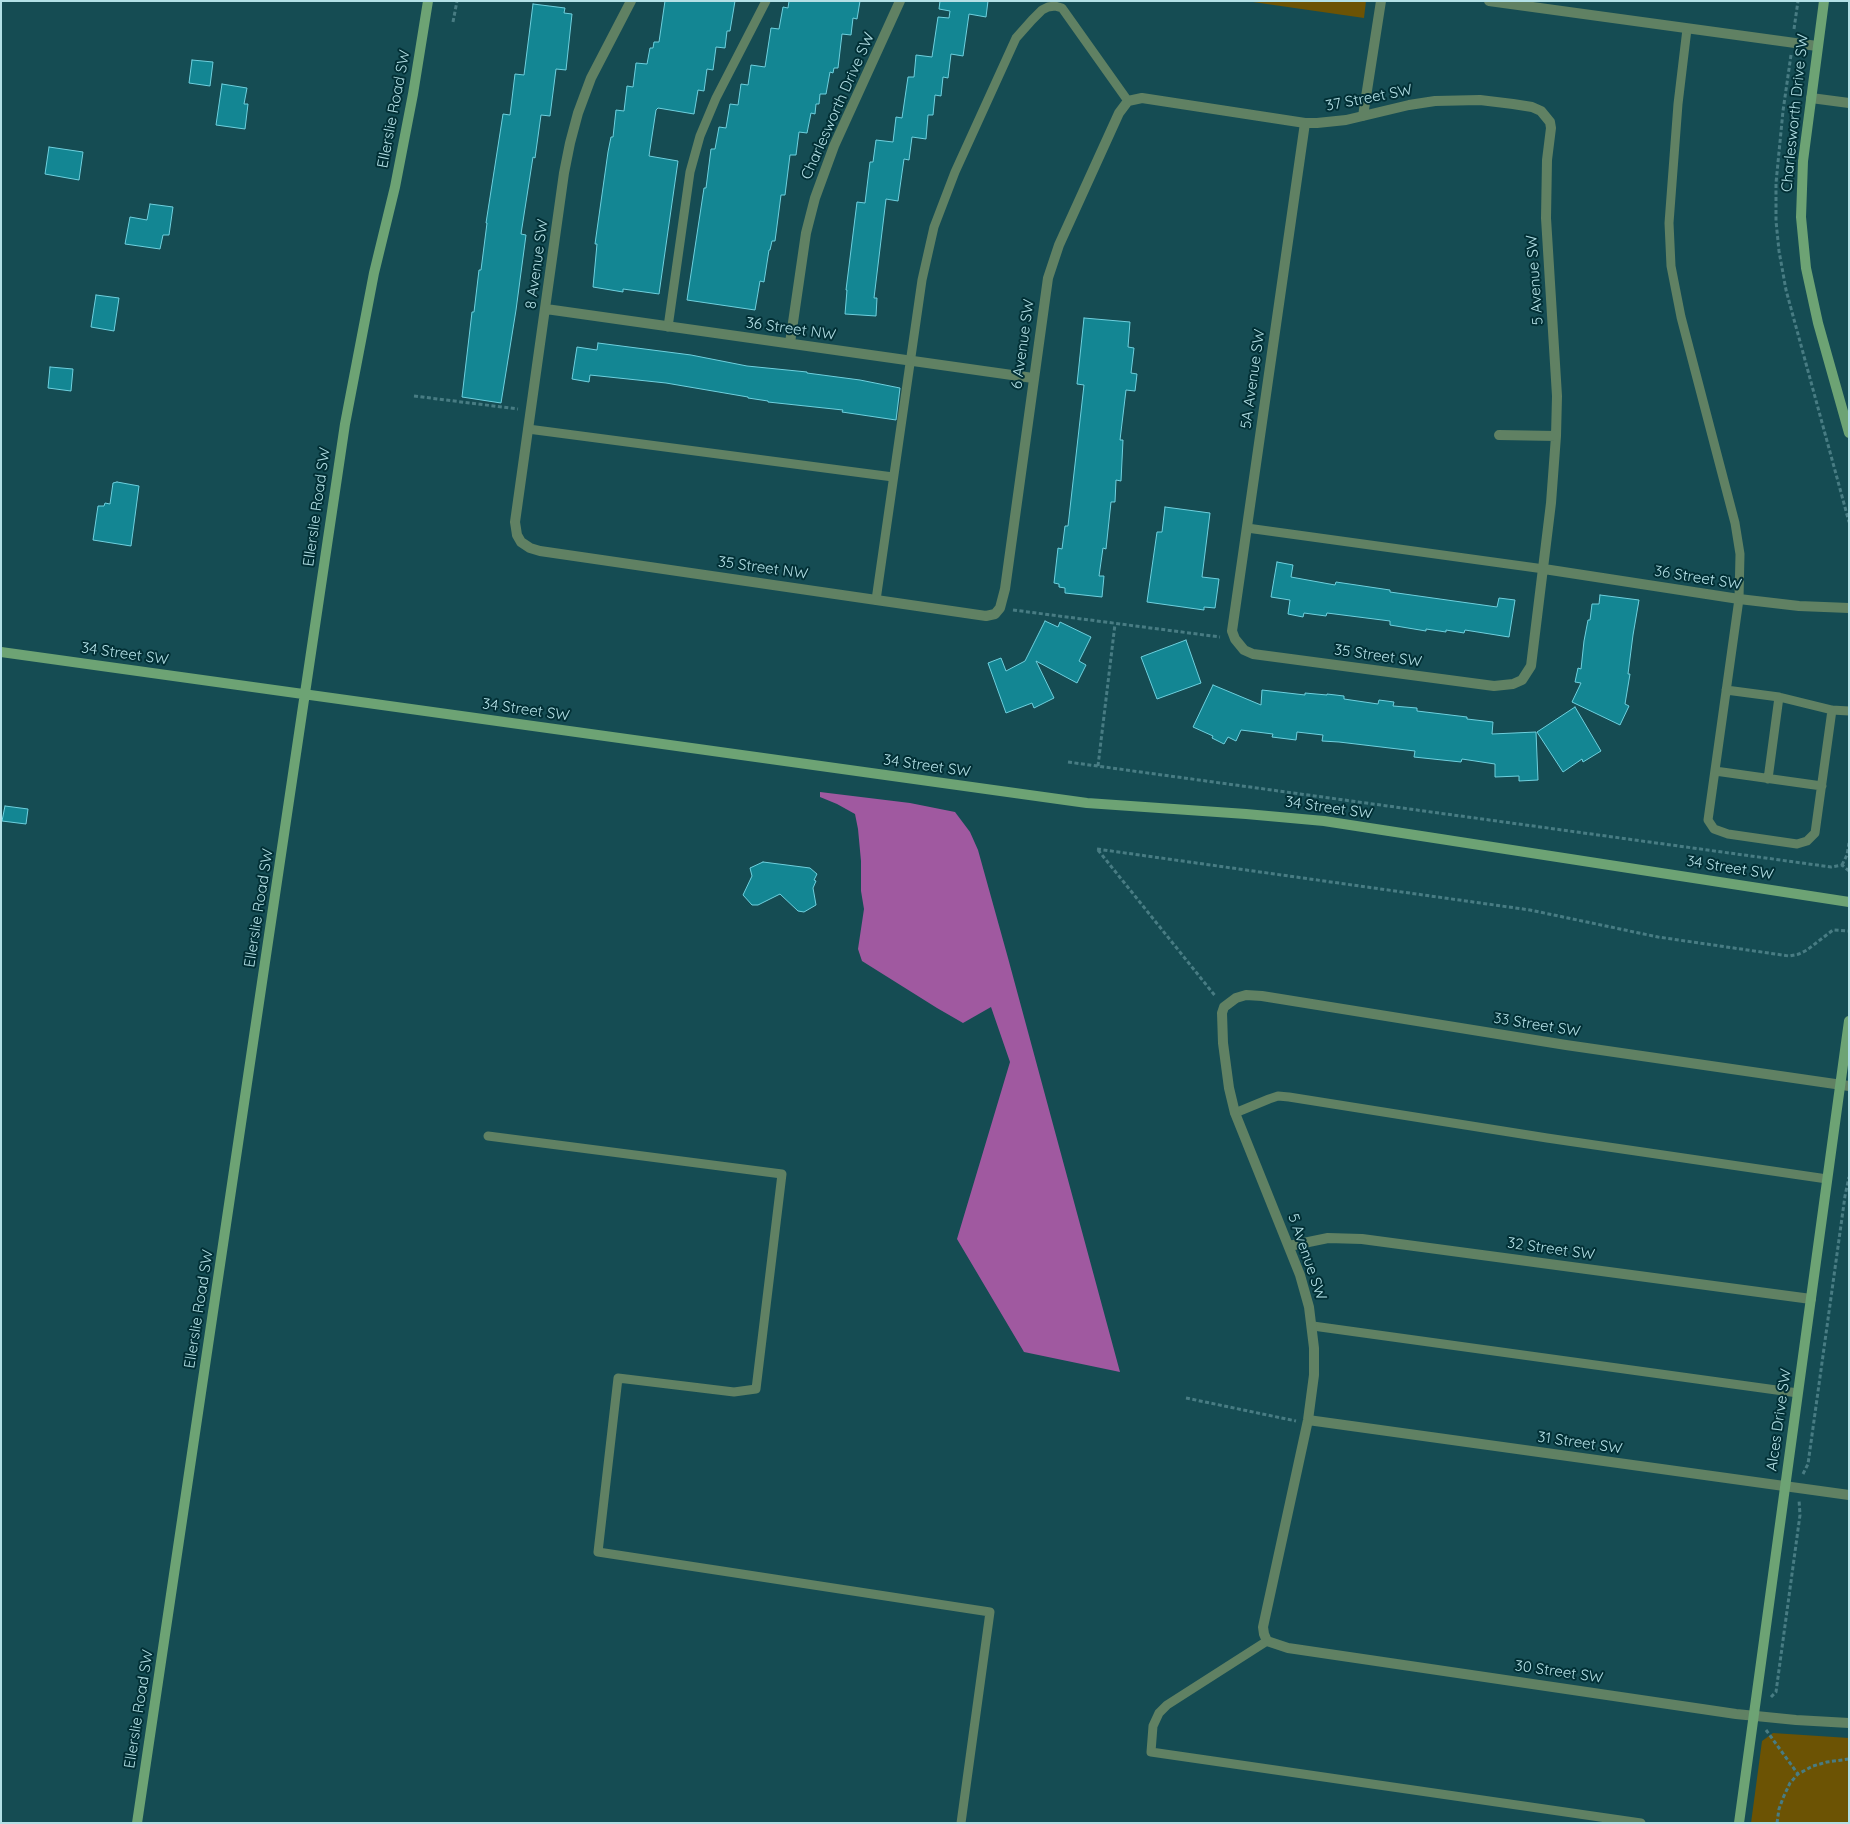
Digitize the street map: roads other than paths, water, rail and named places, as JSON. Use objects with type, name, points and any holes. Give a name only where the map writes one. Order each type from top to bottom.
[{"type":"main road","name":"Ellerslie Road SW","points":[[137,1823],[345,424],[374,273],[395,187],[428,1]]},
{"type":"main road","name":"Charlesworth Drive SW","points":[[1824,1],[1800,192],[1801,217],[1806,268],[1818,323],[1849,433]]},
{"type":"main road","name":"34 Street SW","points":[[1,652],[1068,800],[1324,822],[1849,902]]},
{"type":"main road","name":"Alces Drive SW","points":[[1739,1823],[1810,1299],[1827,1180],[1844,1086],[1849,1021]]},
{"type":"street","name":"8 Avenue SW","points":[[521,542],[517,535],[515,522],[564,173],[578,113],[591,78],[631,1]]},
{"type":"street","name":"Charlesworth Drive SW","points":[[790,343],[805,240],[815,198],[834,146],[900,1]]},
{"type":"street","points":[[1363,116],[1381,1]]},
{"type":"street","points":[[1489,1],[1818,46]]},
{"type":"street","name":"37 Street SW","points":[[1128,101],[1142,98],[1305,123],[1346,120],[1409,105],[1435,101],[1480,100],[1532,107],[1541,111],[1550,122]]},
{"type":"street","points":[[1811,98],[1849,103]]},
{"type":"street","name":"6 Avenue SW","points":[[1000,608],[1005,589],[1045,296],[1054,259],[1119,113],[1128,101]]},
{"type":"street","name":"5 Avenue SW","points":[[1522,680],[1531,666],[1552,503],[1556,436],[1557,396],[1546,218],[1550,122]]},
{"type":"street","name":"5A Avenue SW","points":[[1235,639],[1232,631],[1232,620],[1305,123]]},
{"type":"street","name":"36 Street NW","points":[[546,309],[1033,378]]},
{"type":"street","points":[[1499,434],[1556,436]]},
{"type":"street","name":"35 Street NW","points":[[521,542],[530,548],[540,551],[986,616],[995,614],[1000,608]]},
{"type":"street","name":"36 Street SW","points":[[1544,569],[1739,599],[1799,606],[1849,608]]},
{"type":"street","name":"35 Street SW","points":[[1235,639],[1244,650],[1253,654],[1494,686],[1513,684],[1522,680]]},
{"type":"street","name":"33 Street SW","points":[[1224,1007],[1236,998],[1246,995],[1262,996],[1575,1047],[1844,1086]]},
{"type":"street","name":"5 Avenue SW","points":[[1224,1007],[1221,1022],[1223,1043],[1229,1088],[1235,1113],[1303,1283],[1313,1326],[1314,1375],[1307,1422],[1263,1627],[1267,1640]]},
{"type":"street","name":"32 Street SW","points":[[1289,1246],[1328,1238],[1362,1239],[1810,1299]]},
{"type":"street","name":"31 Street SW","points":[[1307,1422],[1849,1495]]},
{"type":"street","name":"30 Street SW","points":[[1267,1640],[1288,1648],[1753,1716],[1849,1723]]},
{"type":"lane","points":[[668,327],[690,172],[700,136],[716,98],[766,1]]},
{"type":"lane","points":[[876,600],[922,280],[934,227],[955,172],[1016,38],[1032,20],[1048,7],[1062,8],[1128,101]]},
{"type":"lane","points":[[1687,29],[1678,104],[1669,223],[1671,266],[1681,317],[1735,523],[1740,554],[1739,599],[1708,820],[1714,829],[1728,834],[1797,844],[1807,841],[1815,833],[1832,710]]},
{"type":"lane","points":[[528,428],[893,477]]},
{"type":"lane","points":[[1247,528],[1544,569]]},
{"type":"lane","points":[[1726,690],[1779,697],[1832,710],[1849,711]]},
{"type":"lane","points":[[1768,779],[1779,697]]},
{"type":"lane","points":[[1715,771],[1822,786]]},
{"type":"lane","points":[[1235,1113],[1278,1096],[1289,1097],[1827,1180]]},
{"type":"lane","points":[[488,1136],[782,1174],[756,1389],[734,1392],[618,1378],[598,1552],[990,1612],[960,1823]]},
{"type":"lane","points":[[1313,1326],[1798,1393]]},
{"type":"lane","points":[[1267,1640],[1159,1712],[1154,1726],[1151,1752],[1641,1823]]}]
